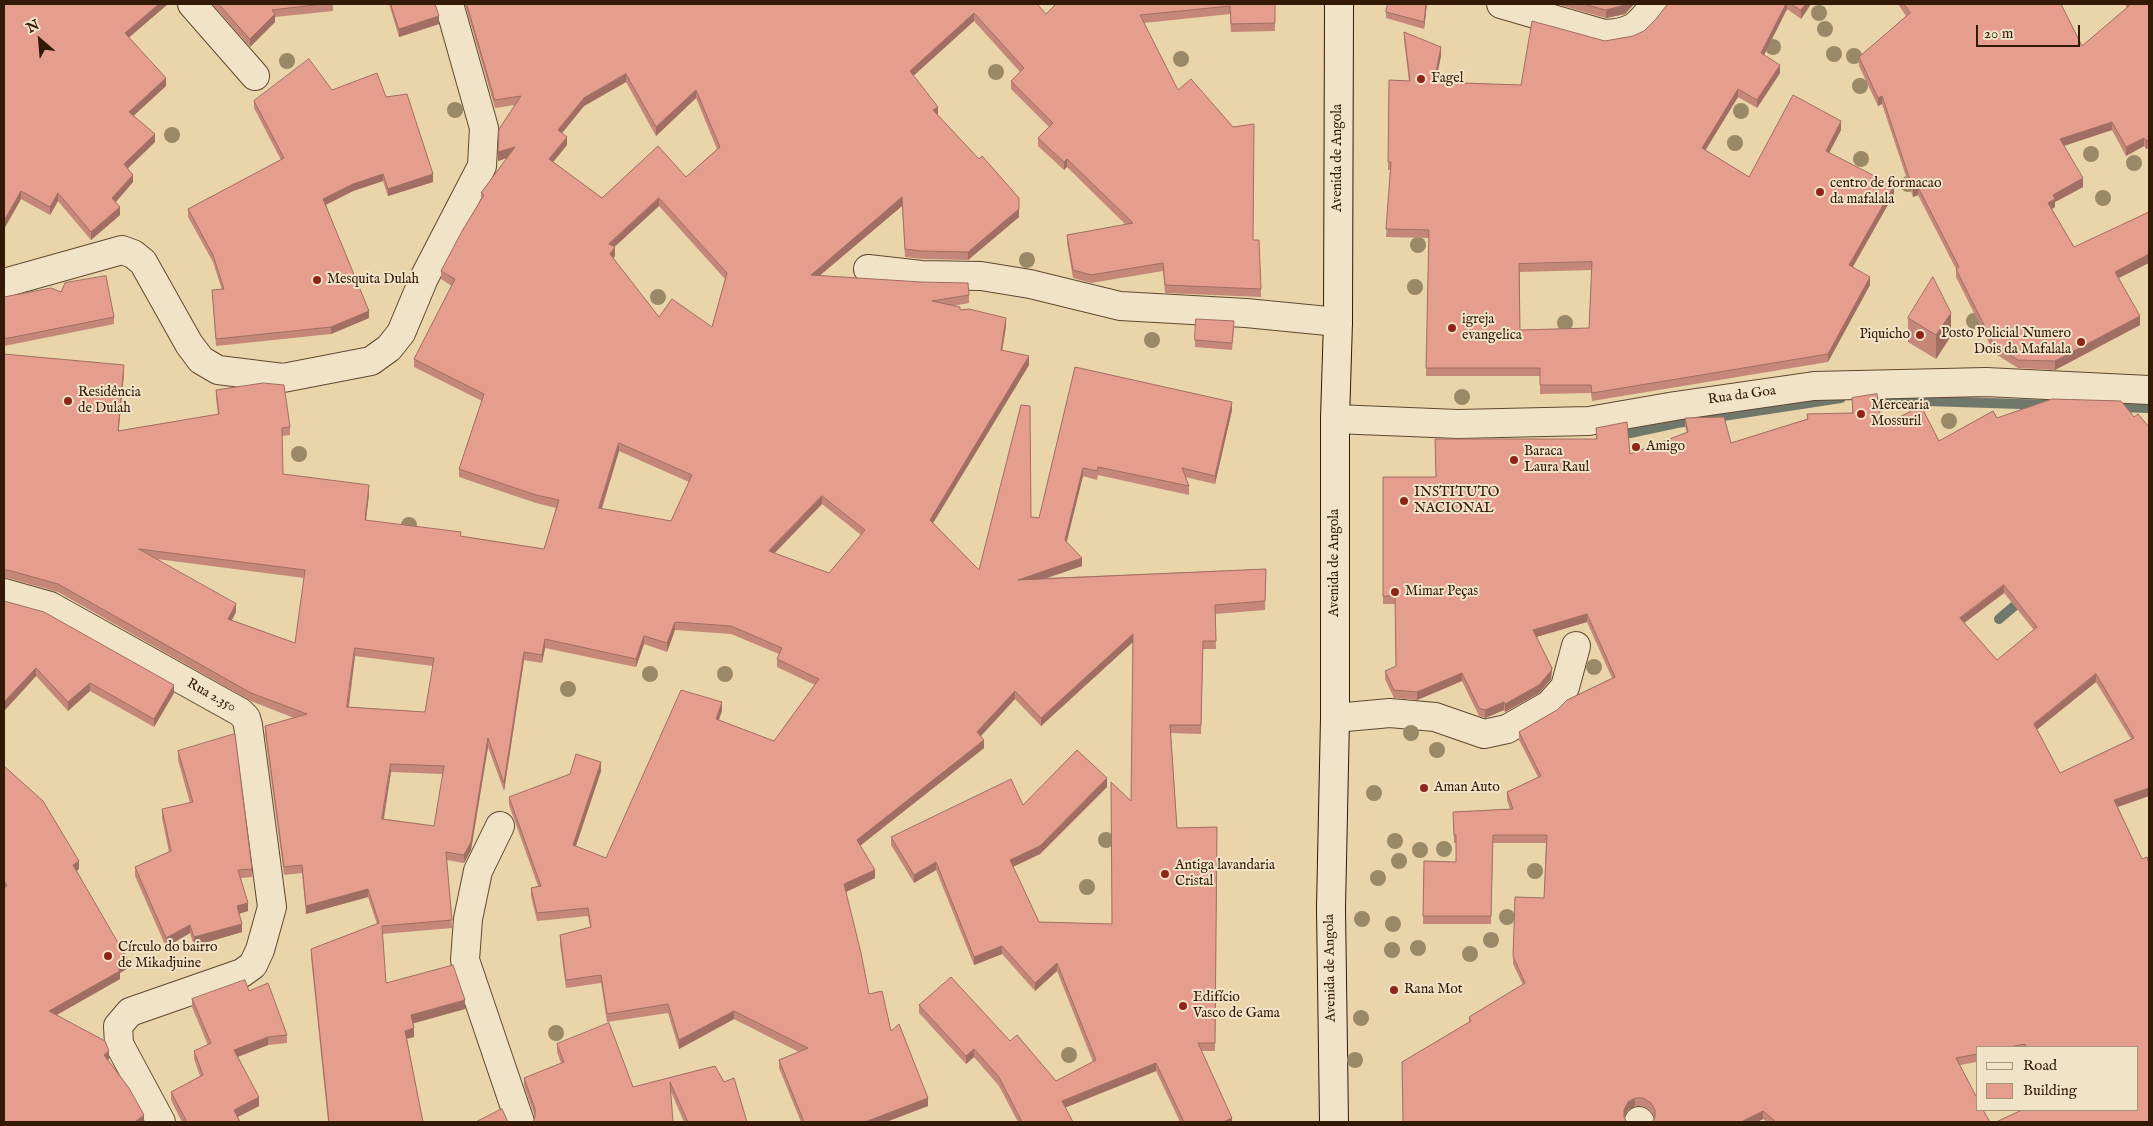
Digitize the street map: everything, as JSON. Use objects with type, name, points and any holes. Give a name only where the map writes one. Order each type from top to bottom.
[{"type":"street","points":[[192,4],[255,76]]},
{"type":"street","points":[[4,283],[122,250],[133,254],[143,262],[201,360],[218,370],[283,378],[371,361],[389,348],[401,333],[424,278],[482,166],[484,128],[449,4]]},
{"type":"street","name":"Avenida de Angola","points":[[1334,1122],[1330,908],[1335,718],[1335,419],[1338,322],[1339,4]]},
{"type":"street","points":[[1501,4],[1604,34],[1621,34],[1638,25],[1655,4]]},
{"type":"street","points":[[868,269],[921,275],[981,276],[1030,284],[1120,306],[1246,313],[1338,322]]},
{"type":"street","name":"Rua da Goa","points":[[1335,419],[1458,424],[1589,421],[1675,406],[1814,386],[1986,382],[2147,388]]},
{"type":"street","name":"Rua 2.350","points":[[4,593],[50,606],[240,712],[246,718],[272,907],[260,950],[253,964],[242,973],[130,1012],[118,1026],[119,1044],[161,1122]]},
{"type":"street","points":[[1335,718],[1390,714],[1435,717],[1484,734],[1507,729],[1549,705],[1565,687],[1576,646]]},
{"type":"street","points":[[500,826],[478,872],[468,919],[465,960],[520,1122]]},
{"type":"building","points":[[4,4],[159,4],[125,33],[166,78],[129,112],[155,134],[124,164],[133,175],[112,198],[120,207],[91,232],[58,193],[50,207],[21,191],[4,221]]},
{"type":"building","points":[[219,4],[323,4],[272,10],[275,14],[250,39]]},
{"type":"building","points":[[391,4],[435,4],[439,16],[399,29]]},
{"type":"building","points":[[467,4],[1037,4],[1046,14],[1056,4],[1275,4],[1275,23],[1231,24],[1230,6],[1140,15],[1178,90],[1191,79],[1233,127],[1254,124],[1253,240],[1259,240],[1261,289],[1165,285],[1163,263],[1091,275],[1073,270],[1067,235],[1133,223],[1067,159],[1064,162],[1038,138],[1053,123],[1011,81],[1024,68],[974,13],[910,71],[938,107],[933,110],[979,159],[982,156],[1019,198],[1019,209],[968,252],[922,251],[905,249],[902,197],[811,275],[968,283],[969,295],[932,301],[960,307],[960,310],[969,309],[1006,318],[1001,350],[1029,356],[930,520],[979,570],[1021,405],[1030,406],[1031,517],[1039,518],[1075,367],[1232,402],[1215,476],[1182,468],[1189,486],[1098,467],[1097,471],[1083,468],[1065,540],[1082,558],[1018,580],[1266,569],[1265,601],[1215,605],[1216,641],[1203,641],[1201,725],[1170,725],[1177,828],[1217,827],[1215,1043],[1198,1043],[1232,1118],[1223,1122],[1184,1122],[1156,1063],[1062,1101],[1073,1122],[1022,1122],[999,1077],[974,1049],[966,1056],[919,1005],[951,977],[1010,1041],[1017,1035],[1056,1081],[1096,1060],[1057,963],[1035,983],[1002,946],[974,957],[936,862],[914,875],[891,837],[1011,779],[1023,805],[1077,750],[1107,778],[1040,846],[1010,860],[1039,922],[1112,924],[1111,782],[1131,801],[1133,634],[1041,718],[1015,691],[977,732],[984,740],[857,840],[875,870],[844,884],[869,994],[882,991],[891,1031],[899,1024],[928,1098],[865,1122],[804,1122],[779,1060],[808,1048],[734,1011],[679,1040],[668,1004],[607,1014],[601,975],[566,980],[560,935],[591,927],[588,908],[537,913],[531,888],[541,886],[509,797],[570,774],[576,754],[601,762],[573,845],[606,858],[681,690],[722,702],[716,719],[774,741],[819,679],[777,659],[782,648],[731,626],[675,622],[667,643],[644,636],[636,659],[545,639],[542,655],[524,652],[504,783],[488,738],[471,842],[464,855],[446,852],[452,920],[382,926],[386,983],[453,965],[465,1000],[411,1015],[414,1028],[405,1031],[423,1122],[329,1122],[311,949],[379,923],[368,889],[306,906],[302,865],[284,867],[265,726],[307,714],[251,693],[58,584],[4,570],[4,354],[124,365],[118,431],[219,414],[216,390],[263,383],[284,385],[290,427],[282,428],[283,474],[369,485],[365,520],[461,532],[460,536],[544,549],[559,500],[536,495],[459,469],[484,394],[414,359],[455,279],[441,271],[484,195],[481,193],[515,147],[498,152],[499,129],[521,96],[495,100]],"holes":[[[626,74],[656,127],[696,90],[720,147],[686,177],[658,146],[602,198],[549,159],[567,137],[558,130],[584,98]],[[659,198],[727,273],[712,327],[672,299],[659,317],[610,254],[615,247],[609,244]],[[619,443],[692,475],[671,521],[599,508]],[[822,496],[865,530],[829,573],[769,551]],[[139,549],[305,570],[295,643],[228,619],[236,604]],[[355,648],[434,658],[425,712],[347,707]],[[391,764],[444,766],[434,826],[382,819]]]},
{"type":"building","points":[[1388,4],[1426,4],[1424,22],[1386,12]]},
{"type":"building","points":[[1584,4],[1627,4],[1606,10]]},
{"type":"building","points":[[1668,4],[1786,4],[1761,53],[1780,65],[1757,100],[1738,89],[1702,148],[1749,177],[1793,95],[1841,121],[1826,151],[1894,186],[1849,265],[1870,277],[1828,354],[1592,393],[1591,385],[1540,385],[1540,368],[1426,368],[1429,230],[1386,229],[1391,162],[1388,162],[1389,80],[1410,81],[1404,32],[1441,47],[1434,82],[1521,85],[1532,21],[1605,41],[1633,36],[1644,31]],"holes":[[[1592,262],[1589,328],[1520,330],[1519,264]]]},
{"type":"building","points":[[1791,4],[1806,4],[1801,10]]},
{"type":"building","points":[[1904,4],[2061,4],[2082,46],[2130,4],[2149,4],[2149,143],[2144,138],[2126,147],[2112,122],[2060,139],[2083,178],[2053,195],[2055,199],[2048,203],[2074,247],[2149,212],[2149,254],[2115,272],[2140,316],[2055,361],[2018,360],[1994,345],[1956,269],[1959,267],[1918,187],[1913,189],[1882,96],[1878,98],[1859,57],[1910,13]]},
{"type":"building","points":[[309,59],[332,90],[377,73],[386,97],[407,94],[433,174],[388,189],[383,174],[353,184],[323,199],[369,311],[331,327],[216,339],[212,290],[224,289],[213,255],[188,209],[284,158],[254,101]]},
{"type":"building","points":[[106,276],[114,317],[4,339],[4,297],[51,288],[61,292],[65,283]]},
{"type":"building","points":[[1933,277],[1951,313],[1936,335],[1908,318]]},
{"type":"building","points":[[1196,319],[1234,321],[1232,343],[1195,340]]},
{"type":"building","points":[[1877,394],[1882,426],[1921,406],[1939,441],[1993,411],[1997,418],[2052,399],[2121,401],[2134,417],[2138,414],[2149,427],[2149,788],[2114,800],[2142,859],[2147,857],[2149,863],[2149,1122],[1996,1122],[2020,1111],[2138,1111],[2138,1046],[2026,1046],[2025,1044],[2014,1046],[1976,1046],[1976,1054],[1956,1058],[1976,1096],[1976,1111],[1984,1111],[1990,1122],[1776,1122],[1763,1111],[1741,1122],[1652,1122],[1655,1118],[1655,1110],[1651,1103],[1643,1098],[1635,1098],[1628,1102],[1624,1110],[1624,1118],[1627,1122],[1403,1122],[1402,1062],[1471,1021],[1469,1017],[1525,983],[1513,956],[1515,897],[1544,898],[1547,835],[1493,835],[1491,916],[1423,916],[1424,861],[1456,862],[1456,835],[1454,835],[1453,812],[1513,809],[1507,792],[1541,776],[1519,732],[1557,710],[1567,700],[1615,677],[1587,614],[1533,630],[1552,668],[1551,671],[1539,685],[1505,704],[1504,702],[1485,710],[1479,708],[1462,673],[1417,692],[1394,690],[1385,671],[1396,666],[1395,596],[1383,596],[1383,477],[1436,477],[1435,439],[1597,439],[1596,428],[1627,422],[1630,454],[1688,432],[1685,418],[1724,417],[1731,443],[1808,419],[1807,414],[1853,413],[1852,398]],"holes":[[[2004,585],[2037,627],[1997,660],[1960,618]],[[2096,674],[2134,738],[2060,773],[2034,724]]]},
{"type":"building","points":[[4,601],[44,612],[174,685],[154,719],[90,683],[68,702],[36,668],[5,701]]},
{"type":"building","points":[[235,734],[252,869],[238,870],[248,903],[237,906],[242,924],[194,937],[190,925],[166,938],[135,867],[171,851],[162,809],[193,802],[178,751]]},
{"type":"building","points":[[4,766],[43,801],[79,861],[73,865],[128,960],[117,966],[120,971],[49,1011],[105,1041],[109,1051],[104,1055],[129,1088],[144,1115],[135,1122],[4,1122],[4,888],[7,886],[4,881]]},
{"type":"building","points":[[245,980],[249,991],[268,983],[287,1035],[268,1037],[234,1050],[259,1097],[234,1110],[240,1122],[187,1122],[171,1092],[203,1075],[194,1051],[211,1043],[192,999]]},
{"type":"building","points":[[609,1023],[633,1087],[715,1066],[724,1082],[734,1078],[747,1122],[688,1122],[670,1082],[673,1122],[533,1122],[535,1109],[524,1078],[564,1062],[557,1044]]},
{"type":"building","points":[[502,1109],[508,1122],[476,1122]]},
{"type":"waterway","points":[[1616,436],[1677,423],[1841,398]]},
{"type":"waterway","points":[[1865,399],[2051,405]]},
{"type":"waterway","points":[[2113,407],[2149,408]]},
{"type":"waterway","points":[[1999,619],[2025,597]]},
{"type":"place","name":"Fagel","points":[[1421,79]]},
{"type":"place","name":"centro de formacao da mafalala","points":[[1820,192]]},
{"type":"place","name":"Mesquita Dulah","points":[[317,280]]},
{"type":"place","name":"igreja evangelica","points":[[1452,328]]},
{"type":"place","name":"Piquicho","points":[[1920,335]]},
{"type":"place","name":"Posto Policial Numero Dois da Mafalala","points":[[2081,342]]},
{"type":"place","name":"Residência de Dulah","points":[[68,401]]},
{"type":"place","name":"Mercearia Mossuril","points":[[1861,414]]},
{"type":"place","name":"Amigo","points":[[1636,447]]},
{"type":"place","name":"Baraca Laura Raul","points":[[1514,460]]},
{"type":"place","name":"INSTITUTO NACIONAL","points":[[1404,501]]},
{"type":"place","name":"Mimar Peças","points":[[1395,592]]},
{"type":"place","name":"Aman Auto","points":[[1424,788]]},
{"type":"place","name":"Antiga lavandaria Cristal","points":[[1165,874]]},
{"type":"place","name":"Círculo do bairro de Mikadjuine","points":[[108,956]]},
{"type":"place","name":"Rana Mot","points":[[1394,990]]},
{"type":"place","name":"Edifício Vasco de Gama","points":[[1183,1006]]}]
